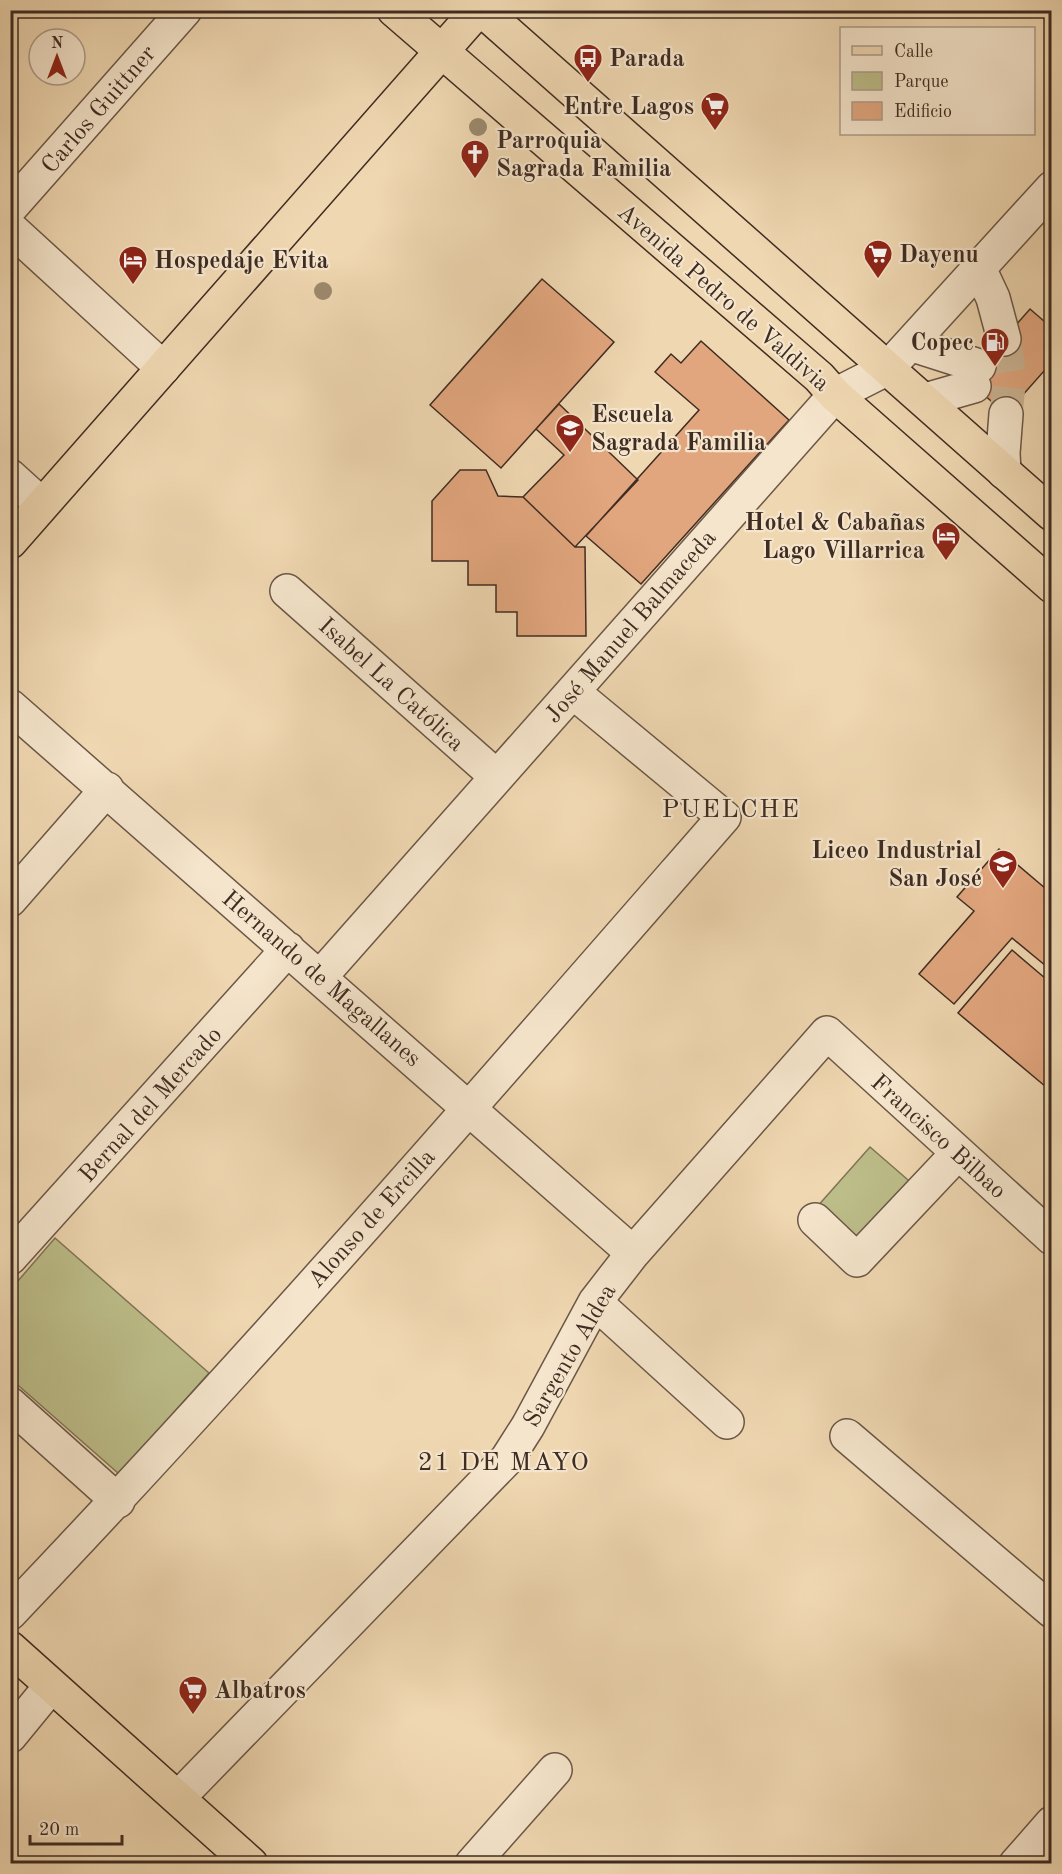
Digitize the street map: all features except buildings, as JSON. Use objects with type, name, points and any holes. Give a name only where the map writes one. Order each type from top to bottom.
[{"type":"main road","name":"Avenida Pedro de Valdivia","points":[[394,10],[819,376],[835,395],[1052,586]]},
{"type":"main road","points":[[10,542],[480,10],[1052,514]]},
{"type":"main road","points":[[10,1648],[251,1863]]},
{"type":"street","name":"Carlos Guittner","points":[[10,208],[185,10]]},
{"type":"street","name":"José Manuel Balmaceda","points":[[320,977],[835,395],[888,368],[1052,188]]},
{"type":"street","points":[[10,228],[163,368]]},
{"type":"street","points":[[979,268],[993,298],[1004,339]]},
{"type":"street","points":[[910,344],[977,376],[925,400]]},
{"type":"street","points":[[1005,472],[1003,453],[1006,414]]},
{"type":"street","points":[[10,476],[42,505]]},
{"type":"street","name":"Isabel La Católica","points":[[287,591],[497,777]]},
{"type":"street","name":"Alonso de Ercilla","points":[[10,1613],[118,1501],[470,1108],[724,817],[573,692]]},
{"type":"street","name":"Hernando de Magallanes","points":[[10,706],[633,1253]]},
{"type":"street","points":[[10,900],[107,789]]},
{"type":"street","name":"Bernal del Mercado","points":[[10,1258],[288,949]]},
{"type":"street","name":"Francisco Bilbao","points":[[827,1033],[1052,1238]]},
{"type":"street","name":"Sargento Aldea","points":[[178,1798],[507,1459],[528,1426],[595,1302],[633,1253],[827,1033]]},
{"type":"street","points":[[815,1220],[857,1260],[958,1153]]},
{"type":"street","points":[[595,1302],[727,1422]]},
{"type":"street","points":[[10,1404],[118,1501]]},
{"type":"street","points":[[848,1436],[1052,1611]]},
{"type":"street","points":[[10,1736],[51,1686]]},
{"type":"street","points":[[472,1863],[555,1770]]},
{"type":"street","points":[[1021,1862],[1052,1823]]},
{"type":"green space","points":[[870,1147],[915,1186],[860,1247],[816,1208]]},
{"type":"green space","points":[[55,1238],[209,1373],[119,1474],[11,1379],[11,1289]]},
{"type":"tunnel","points":[[1004,339],[1010,376],[1006,414]]},
{"type":"place","name":"Parada","points":[[588,84]]},
{"type":"place","name":"Entre Lagos","points":[[715,132]]},
{"type":"place","name":"Parroquia Sagrada Familia","points":[[475,180]]},
{"type":"place","name":"Dayenu","points":[[878,280]]},
{"type":"place","name":"Hospedaje Evita","points":[[133,286]]},
{"type":"place","name":"Copec","points":[[995,368]]},
{"type":"place","name":"Escuela Sagrada Familia","points":[[570,454]]},
{"type":"place","name":"Hotel & Cabañas Lago Villarrica","points":[[946,562]]},
{"type":"place","name":"Liceo Industrial San José","points":[[1003,890]]},
{"type":"place","name":"Albatros","points":[[193,1716]]},
{"type":"district","name":"PUELCHE","points":[[731,808]]},
{"type":"district","name":"21 DE MAYO","points":[[504,1461]]}]
